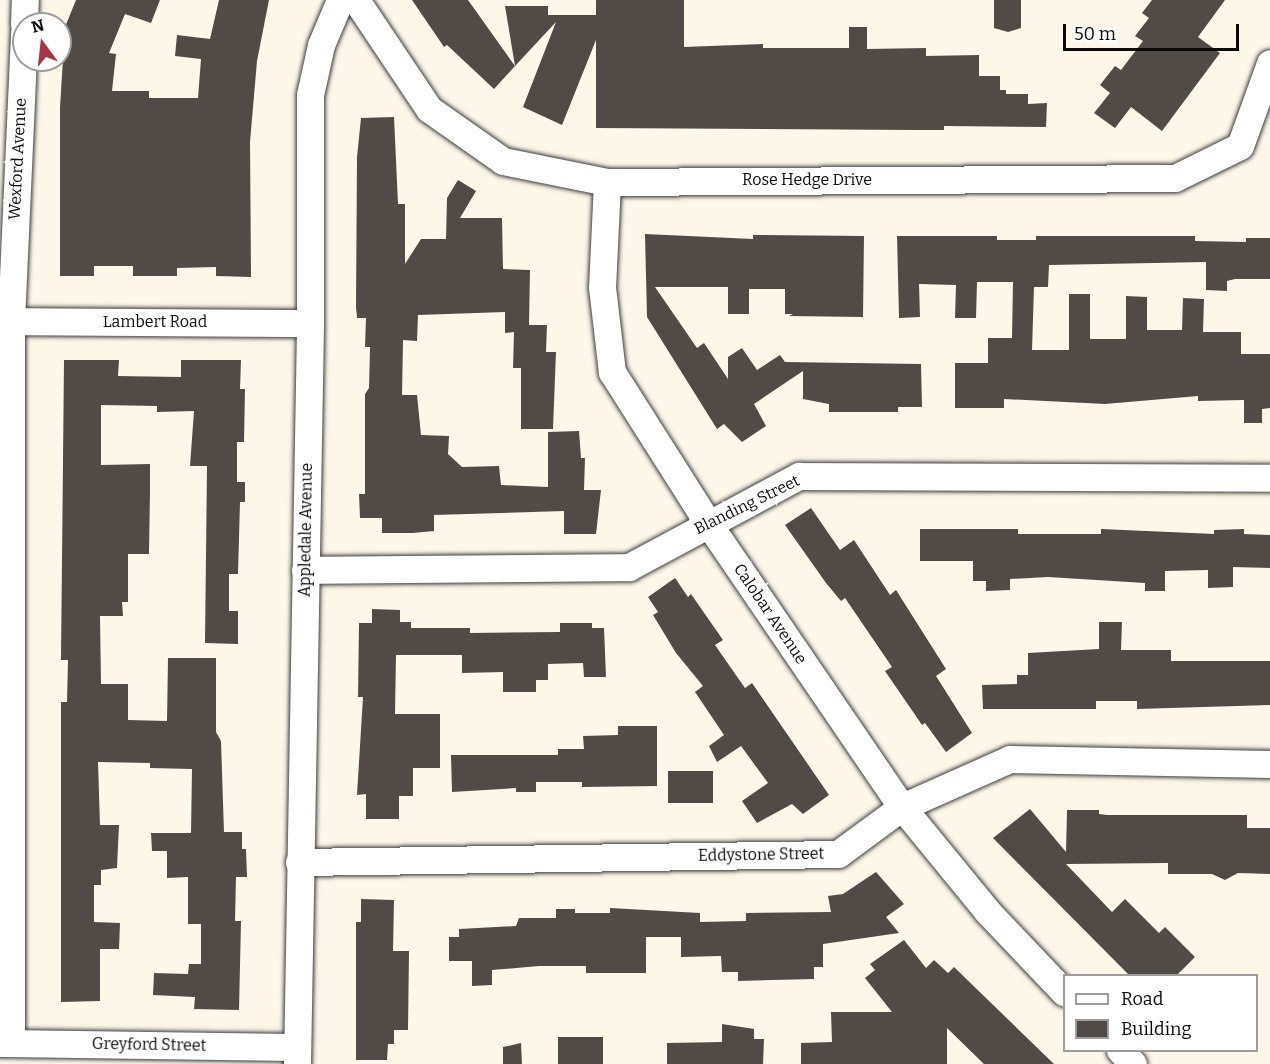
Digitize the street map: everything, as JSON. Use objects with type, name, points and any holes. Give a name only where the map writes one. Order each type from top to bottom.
[{"type":"street","name":"Appledale Avenue","points":[[297,1056],[310,323],[310,95],[321,45],[340,0]]},
{"type":"street","name":"Rose Hedge Drive","points":[[356,0],[429,109],[503,161],[608,182],[1175,178],[1239,146],[1270,63]]},
{"type":"street","name":"Wexford Avenue","points":[[5,1043],[5,321],[21,72]]},
{"type":"street","name":"Calobar Avenue","points":[[608,182],[602,287],[612,372],[708,523],[902,807],[987,911],[1063,990]]},
{"type":"street","name":"Lambert Road","points":[[5,321],[310,323]]},
{"type":"street","name":"Blanding Street","points":[[305,570],[629,567],[799,476],[1270,478]]},
{"type":"street","name":"Eddystone Street","points":[[299,862],[838,854],[902,807],[1010,759],[1270,764]]},
{"type":"street","name":"Greyford Street","points":[[5,1043],[297,1056]]},
{"type":"street","points":[[1122,1052],[1132,1064]]},
{"type":"building","points":[[76,0],[160,0],[151,23],[125,14],[109,53],[116,54],[112,91],[149,91],[149,98],[198,98],[201,59],[175,56],[177,35],[210,39],[219,0],[269,0],[257,61],[250,142],[251,277],[216,276],[216,267],[177,268],[177,276],[133,276],[133,266],[94,266],[94,276],[60,276],[60,107],[62,72],[72,72],[71,12]]},
{"type":"building","points":[[412,0],[468,0],[515,66],[494,89],[447,45],[444,47]]},
{"type":"building","points":[[596,0],[684,0],[684,47],[763,44],[763,48],[849,48],[849,27],[867,27],[867,49],[926,48],[926,56],[979,55],[979,76],[1000,76],[1000,90],[1006,90],[1006,94],[1028,94],[1028,104],[1047,103],[1046,127],[944,126],[944,130],[596,128],[596,40],[562,125],[523,107],[556,22],[515,66],[505,6],[548,6],[548,15],[596,15]]},
{"type":"building","points":[[994,0],[1021,0],[1021,28],[1008,32],[994,28]]},
{"type":"building","points":[[1152,0],[1225,0],[1198,37],[1220,53],[1162,131],[1131,107],[1115,128],[1094,113],[1110,93],[1100,85],[1115,66],[1121,70],[1143,41],[1135,36],[1149,18],[1142,13]]},
{"type":"building","points":[[394,117],[398,204],[405,204],[405,264],[421,239],[446,239],[447,198],[458,180],[476,191],[460,218],[502,218],[503,269],[530,270],[529,325],[547,325],[546,352],[556,352],[553,429],[521,429],[521,368],[513,368],[514,332],[505,333],[505,312],[418,315],[417,341],[403,340],[402,395],[417,395],[421,435],[449,436],[448,454],[462,467],[499,466],[501,485],[548,487],[548,432],[579,431],[581,458],[585,458],[584,490],[601,490],[596,534],[564,534],[564,511],[434,515],[434,531],[413,533],[382,533],[382,518],[360,518],[359,494],[365,494],[365,394],[369,388],[370,347],[365,347],[366,318],[357,318],[356,307],[357,157],[361,118]]},
{"type":"building","points":[[645,234],[753,239],[753,235],[864,236],[863,317],[789,316],[793,314],[785,314],[785,289],[749,289],[749,314],[728,314],[728,287],[655,287],[697,348],[704,343],[728,379],[728,357],[742,348],[757,370],[780,355],[785,362],[921,364],[922,407],[898,407],[898,412],[829,412],[829,404],[803,399],[803,371],[754,404],[766,426],[742,442],[724,424],[717,429],[647,317]]},
{"type":"building","points":[[897,236],[997,236],[997,240],[1036,240],[1036,236],[1195,236],[1195,241],[1246,242],[1246,238],[1270,238],[1270,279],[1227,281],[1227,291],[1206,290],[1206,262],[1049,265],[1048,287],[1034,287],[1032,350],[1069,350],[1069,294],[1090,294],[1090,339],[1126,339],[1126,296],[1147,297],[1147,330],[1182,330],[1183,298],[1204,299],[1203,332],[1241,332],[1241,354],[1270,354],[1270,408],[1262,409],[1262,423],[1244,423],[1244,400],[1198,401],[1198,396],[1105,404],[1004,399],[1004,408],[955,408],[955,363],[988,363],[988,338],[1012,338],[1013,282],[977,282],[976,318],[955,318],[956,285],[919,284],[920,317],[899,318]]},
{"type":"building","points":[[64,360],[119,360],[118,376],[181,377],[181,360],[241,360],[240,389],[245,389],[244,442],[237,442],[237,482],[245,482],[245,502],[240,502],[238,574],[229,574],[229,611],[238,611],[238,644],[205,643],[207,466],[190,466],[194,411],[157,412],[157,406],[101,405],[101,465],[150,464],[150,491],[149,554],[128,554],[128,602],[122,602],[123,616],[100,616],[101,684],[128,684],[128,720],[167,721],[168,658],[216,658],[216,732],[221,741],[224,832],[242,832],[242,849],[246,849],[247,877],[236,877],[235,921],[241,921],[239,1010],[194,1009],[195,997],[153,995],[154,973],[188,974],[189,964],[201,964],[201,924],[188,924],[188,877],[167,878],[167,851],[152,851],[151,833],[191,833],[192,769],[150,768],[150,763],[98,762],[100,825],[119,825],[117,868],[101,870],[101,885],[94,885],[94,922],[120,923],[119,949],[100,949],[100,1001],[61,1002],[61,702],[67,702],[68,660],[61,660]]},
{"type":"building","points":[[811,508],[840,550],[854,540],[890,595],[896,590],[946,669],[936,676],[972,733],[946,752],[925,723],[922,725],[885,671],[892,667],[845,598],[841,601],[826,583],[785,525]]},
{"type":"building","points":[[920,529],[1018,529],[1018,534],[1101,534],[1101,529],[1214,534],[1214,530],[1244,529],[1244,534],[1270,535],[1270,568],[1233,567],[1233,587],[1208,588],[1208,570],[1165,571],[1165,591],[1145,591],[1145,583],[1048,577],[1010,579],[1010,590],[986,591],[986,581],[973,581],[973,561],[920,561]]},
{"type":"building","points":[[675,578],[688,597],[691,594],[723,640],[715,645],[745,688],[752,683],[829,795],[803,814],[792,804],[757,823],[742,801],[768,783],[741,746],[717,762],[709,746],[724,735],[695,692],[703,686],[676,653],[653,615],[658,612],[648,597]]},
{"type":"building","points":[[372,609],[400,610],[400,622],[411,622],[411,628],[470,628],[470,633],[560,632],[560,623],[592,623],[592,628],[604,628],[606,677],[584,677],[583,663],[548,664],[548,680],[536,680],[536,692],[503,692],[503,672],[462,673],[462,655],[396,655],[395,714],[440,714],[440,768],[413,768],[413,796],[399,796],[399,819],[366,819],[366,794],[357,795],[363,697],[358,697],[359,623],[372,623]]},
{"type":"building","points":[[1099,622],[1122,622],[1121,650],[1171,650],[1171,661],[1270,661],[1270,705],[1137,709],[1137,701],[1096,701],[1096,709],[983,709],[982,685],[1017,684],[1017,675],[1028,675],[1028,653],[1099,649]]},
{"type":"building","points":[[618,726],[657,726],[657,786],[582,787],[582,782],[536,782],[536,792],[516,792],[516,788],[452,792],[451,755],[558,755],[558,749],[584,749],[583,736],[618,735]]},
{"type":"building","points":[[668,771],[713,771],[713,803],[668,803]]},
{"type":"building","points":[[1030,809],[1066,852],[1067,810],[1099,810],[1099,814],[1107,815],[1247,815],[1247,828],[1270,828],[1270,874],[1238,873],[1225,880],[1212,874],[1168,874],[1168,863],[1066,864],[1112,912],[1125,899],[1159,933],[1165,927],[1195,957],[1178,974],[1128,974],[993,838]]},
{"type":"building","points":[[876,872],[904,904],[886,917],[899,933],[823,944],[823,967],[814,967],[814,979],[738,981],[738,972],[722,972],[721,956],[681,957],[681,937],[646,937],[646,973],[586,973],[586,966],[539,966],[492,970],[492,985],[472,986],[472,961],[449,961],[449,937],[459,937],[459,929],[516,926],[519,918],[556,918],[556,909],[575,909],[575,913],[610,913],[610,908],[700,913],[700,922],[746,921],[746,913],[831,912],[828,896],[843,894]]},
{"type":"building","points":[[361,899],[394,900],[393,951],[409,951],[408,1030],[394,1030],[394,1044],[388,1044],[387,1060],[356,1060],[356,922],[361,922]]},
{"type":"building","points":[[904,940],[926,968],[934,960],[948,973],[954,967],[1054,1064],[984,1064],[947,1028],[947,1064],[801,1064],[801,1043],[832,1042],[831,1012],[892,1012],[865,978],[875,970],[870,964]]},
{"type":"building","points":[[722,1024],[754,1029],[754,1039],[764,1039],[763,1064],[667,1064],[667,1043],[722,1042]]},
{"type":"building","points":[[558,1037],[603,1037],[603,1064],[558,1064]]},
{"type":"building","points":[[521,1043],[522,1064],[503,1064],[503,1047]]}]
